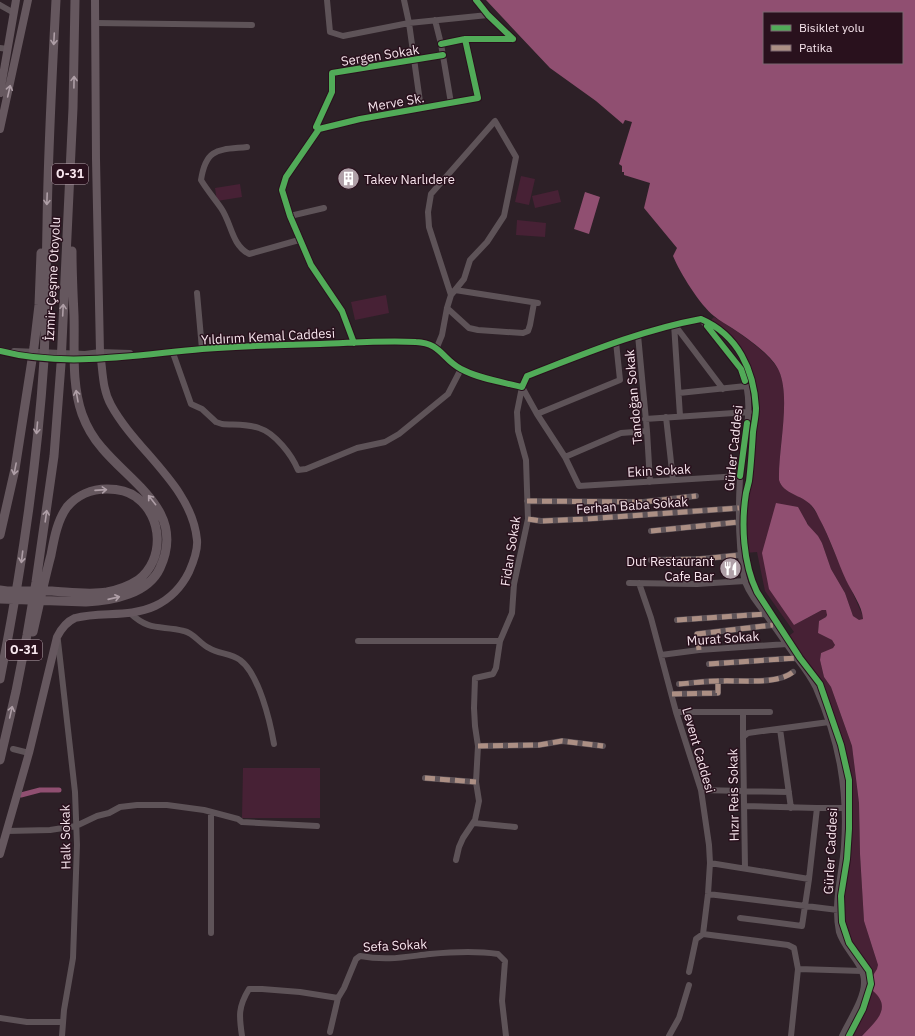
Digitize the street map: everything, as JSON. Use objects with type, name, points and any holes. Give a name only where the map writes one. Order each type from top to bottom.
[{"type":"highway","name":"İzmir-Çeşme Otoyolu","points":[[0,679],[19,582],[33,476],[44,362],[50,124],[56,0]]},
{"type":"highway","name":"İzmir-Çeşme Otoyolu","points":[[35,609],[36,582],[54,456],[62,349],[73,108],[75,0]]},
{"type":"highway","points":[[0,599],[86,602],[123,596],[148,583],[158,572],[167,547],[167,532],[163,519],[153,500],[101,447],[83,416],[79,405],[75,373],[74,347],[72,242],[73,108]]},
{"type":"highway","points":[[0,535],[15,469],[32,361],[39,305],[41,245],[47,227]]},
{"type":"highway","points":[[0,590],[97,593],[118,589],[138,580],[146,572],[152,562],[157,550],[158,539],[156,526],[143,503],[135,496],[114,489],[89,491],[77,498],[68,507],[58,526],[45,578],[35,609]]},
{"type":"highway","name":"O-31","points":[[0,760],[35,609]]},
{"type":"main road","points":[[0,93],[4,48],[14,13],[16,0]]},
{"type":"main road","points":[[0,854],[29,753],[57,637],[67,622],[75,618],[130,613],[156,606],[172,594],[185,579],[193,563],[197,541],[194,522],[186,504],[172,483],[131,434],[111,405],[105,389],[101,356],[96,159],[95,0]]},
{"type":"main road","points":[[14,13],[20,13],[28,2]]},
{"type":"main road","points":[[0,129],[28,2]]},
{"type":"street","points":[[6,0],[7,8]]},
{"type":"street","points":[[327,0],[330,32],[343,36],[409,23],[488,15]]},
{"type":"street","points":[[404,0],[409,23],[421,109]]},
{"type":"street","points":[[441,44],[465,39],[513,39],[488,15],[476,0]]},
{"type":"street","points":[[0,5],[14,13]]},
{"type":"street","points":[[435,20],[441,44],[451,103]]},
{"type":"street","points":[[96,24],[252,25]]},
{"type":"street","name":"Merve Sk.","points":[[319,129],[360,119],[478,98],[465,39]]},
{"type":"street","name":"Sergen Sokak","points":[[319,129],[316,127],[332,92],[332,74],[443,55]]},
{"type":"street","points":[[453,293],[429,227],[428,212],[431,194],[495,121],[516,157],[504,216],[487,242],[470,260],[464,279],[453,293],[447,308],[442,334],[437,347],[451,362],[461,369],[494,381],[522,387]]},
{"type":"street","points":[[319,129],[286,177],[282,190],[299,240],[311,265],[342,311],[354,343]]},
{"type":"street","points":[[247,147],[219,150],[211,155],[207,160],[201,180],[221,209],[238,246],[249,254],[299,240]]},
{"type":"street","points":[[290,216],[324,208]]},
{"type":"street","points":[[197,293],[202,349]]},
{"type":"street","points":[[447,308],[469,328],[523,333],[528,331],[536,303],[453,293]]},
{"type":"street","name":"Gürler Caddesi","points":[[674,324],[702,319],[741,369],[746,386],[749,399],[749,412],[740,476],[739,508],[740,555],[745,581],[765,614],[813,682],[829,722],[841,767],[845,808],[844,846],[838,910],[839,931],[848,951],[862,971]]},
{"type":"street","points":[[522,387],[527,376],[616,342],[674,324]]},
{"type":"street","points":[[674,324],[723,389]]},
{"type":"street","points":[[674,324],[680,416]]},
{"type":"street","name":"Tandoğan Sokak","points":[[638,335],[650,482]]},
{"type":"street","name":"Yıldırım Kemal Caddesi","points":[[0,351],[17,356],[84,360],[101,356],[173,353],[202,349],[354,343],[415,341],[424,342],[437,347]]},
{"type":"street","points":[[536,414],[620,380],[616,342]]},
{"type":"street","points":[[173,353],[191,404],[202,410],[216,422],[260,428],[284,447],[298,470],[306,469],[357,448],[385,442],[399,434],[448,394],[461,369]]},
{"type":"street","points":[[679,393],[746,386]]},
{"type":"street","points":[[522,387],[536,414],[565,457],[621,433],[647,431]]},
{"type":"street","name":"Fidan Sokak","points":[[478,746],[475,726],[475,678],[493,674],[496,668],[500,641],[512,613],[514,584],[528,519],[526,460],[518,431],[517,412],[522,387]]},
{"type":"street","points":[[645,419],[749,412]]},
{"type":"street","points":[[666,417],[673,480]]},
{"type":"street","name":"Ekin Sokak","points":[[565,457],[579,486],[740,476]]},
{"type":"street","points":[[527,501],[643,502],[696,496]]},
{"type":"street","name":"Ferhan Baba Sokak","points":[[528,519],[541,521],[592,519],[739,508]]},
{"type":"street","points":[[651,531],[739,522]]},
{"type":"street","points":[[650,560],[700,559],[740,555]]},
{"type":"street","points":[[628,582],[697,584],[745,581]]},
{"type":"street","name":"Levent Caddesi","points":[[638,583],[651,618],[676,712],[701,790],[709,845],[710,863],[708,894],[703,934],[696,939],[689,972]]},
{"type":"street","points":[[130,613],[142,623],[151,627],[184,631],[193,636],[210,650],[240,659],[246,665],[257,685],[270,724],[274,744]]},
{"type":"street","points":[[677,620],[765,614]]},
{"type":"street","points":[[699,650],[698,634],[773,625]]},
{"type":"street","name":"Halk Sokak","points":[[57,637],[75,792],[77,863],[73,958],[62,1022],[62,1036]]},
{"type":"street","points":[[358,641],[500,641]]},
{"type":"street","name":"Murat Sokak","points":[[661,655],[699,650],[787,644]]},
{"type":"street","points":[[709,664],[796,658]]},
{"type":"street","points":[[679,684],[718,681],[771,680],[793,672]]},
{"type":"street","points":[[672,694],[718,693],[718,681]]},
{"type":"street","points":[[676,712],[770,712]]},
{"type":"street","points":[[742,712],[743,737]]},
{"type":"street","name":"Hızır Reis Sokak","points":[[745,868],[743,737],[748,733],[829,722]]},
{"type":"street","points":[[780,729],[791,808]]},
{"type":"street","points":[[456,860],[459,847],[463,838],[474,823],[478,810],[479,801],[476,782],[478,746],[539,745],[562,741],[603,746]]},
{"type":"street","points":[[13,749],[29,753]]},
{"type":"street","points":[[425,778],[476,782]]},
{"type":"street","points":[[701,790],[789,792]]},
{"type":"street","points":[[7,831],[50,830],[76,826],[120,807],[137,805],[167,805],[211,812],[238,819],[242,822],[317,826]]},
{"type":"street","points":[[744,806],[845,808]]},
{"type":"street","points":[[740,918],[802,926],[818,808]]},
{"type":"street","points":[[211,812],[211,933]]},
{"type":"street","points":[[474,823],[515,827]]},
{"type":"street","points":[[710,863],[809,879]]},
{"type":"street","points":[[708,894],[838,910]]},
{"type":"street","points":[[703,934],[788,945],[794,948],[798,969],[791,1036]]},
{"type":"street","name":"Sefa Sokak","points":[[338,998],[356,960],[360,956],[389,959],[450,953],[498,954],[505,961],[502,1001],[506,1036]]},
{"type":"street","points":[[798,969],[862,971],[864,975],[863,992],[842,1036]]},
{"type":"street","points":[[669,1036],[679,1018],[689,985]]},
{"type":"street","points":[[242,1036],[240,1017],[241,1004],[249,989],[300,992],[338,998],[330,1032]]},
{"type":"street","points":[[0,1018],[27,1022],[62,1022]]},
{"type":"shaded area","points":[[486,0],[915,0],[915,1036],[862,1036],[880,1015],[882,1003],[873,991],[872,977],[878,965],[864,921],[859,803],[852,746],[831,687],[824,677],[820,660],[821,653],[833,648],[835,645],[832,640],[818,633],[819,621],[826,617],[826,610],[822,610],[794,625],[769,589],[762,553],[776,503],[798,507],[808,525],[822,543],[831,569],[845,593],[853,616],[859,620],[863,619],[859,604],[846,580],[827,533],[815,510],[803,499],[784,488],[779,480],[784,395],[782,382],[776,365],[758,347],[709,311],[685,280],[673,256],[677,248],[644,208],[650,183],[624,175],[624,172],[622,172],[622,166],[619,164],[632,122],[625,120],[623,124],[596,101],[550,68]]},
{"type":"shaded area","points":[[521,176],[535,179],[529,205],[515,202]]},
{"type":"shaded area","points":[[240,184],[242,197],[217,201],[215,188]]},
{"type":"shaded area","points":[[558,190],[561,202],[535,208],[532,196]]},
{"type":"shaded area","points":[[585,192],[600,197],[589,234],[574,229]]},
{"type":"shaded area","points":[[517,220],[546,223],[545,237],[516,235]]},
{"type":"shaded area","points":[[386,295],[389,313],[355,320],[351,302]]},
{"type":"shaded area","points":[[714,317],[740,334],[768,356],[779,371],[784,395],[784,409],[779,480],[785,489],[809,503],[817,514],[862,614],[863,619],[859,621],[853,616],[845,593],[831,569],[822,543],[807,522],[794,625],[822,610],[826,610],[826,617],[819,621],[818,633],[832,640],[835,645],[834,648],[821,653],[820,660],[824,677],[831,687],[852,746],[859,803],[864,921],[878,965],[878,969],[872,977],[882,1005],[878,1019],[862,1036],[847,1036],[866,996],[871,977],[866,963],[847,939],[844,932],[840,911],[848,844],[849,785],[841,745],[822,686],[786,638],[794,632],[765,591],[757,552],[745,553],[743,527],[744,494],[750,448],[748,439],[752,406],[750,382],[742,358],[731,340],[710,321]]},
{"type":"shaded area","points":[[243,768],[320,768],[320,818],[242,818]]},
{"type":"waterway","points":[[21,795],[40,790],[59,790]]},
{"type":"marked path","points":[[527,501],[643,502],[696,496]]},
{"type":"marked path","points":[[528,519],[541,521],[586,519],[739,508]]},
{"type":"marked path","points":[[651,531],[739,522]]},
{"type":"marked path","points":[[651,560],[700,559],[740,555]]},
{"type":"marked path","points":[[677,620],[765,614]]},
{"type":"marked path","points":[[699,650],[697,634],[773,625]]},
{"type":"marked path","points":[[709,664],[796,658]]},
{"type":"marked path","points":[[679,684],[778,679],[793,672]]},
{"type":"marked path","points":[[672,694],[718,693],[718,681]]},
{"type":"marked path","points":[[478,746],[539,745],[562,741],[603,746]]},
{"type":"marked path","points":[[425,778],[476,782]]},
{"type":"cycle path","points":[[476,0],[488,15],[513,39]]},
{"type":"cycle path","points":[[441,44],[465,39],[513,39]]},
{"type":"cycle path","points":[[319,129],[360,119],[478,98],[465,39]]},
{"type":"cycle path","points":[[319,129],[316,127],[332,92],[332,73],[443,55]]},
{"type":"cycle path","points":[[319,129],[286,177],[282,190],[290,216],[311,265],[342,311],[354,343]]},
{"type":"cycle path","points":[[701,319],[725,334],[742,355],[752,380],[755,394],[756,414],[753,432],[750,475],[744,505],[744,543],[752,581],[757,592],[800,658],[820,684],[841,745],[849,780],[849,829],[847,859],[841,896],[842,922],[849,943],[869,971],[871,984],[863,1009],[849,1036]]},
{"type":"cycle path","points":[[0,351],[50,359],[101,359],[231,347],[404,341],[431,345],[461,369],[491,380],[522,387],[527,376],[570,359],[657,329],[701,319]]},
{"type":"cycle path","points":[[707,326],[741,369],[745,381]]},
{"type":"cycle path","points":[[740,476],[747,423]]},
{"type":"place","name":"Takev Narlıdere","points":[[349,179]]},
{"type":"place","name":"Dut Restaurant Cafe Bar","points":[[730,568]]}]
